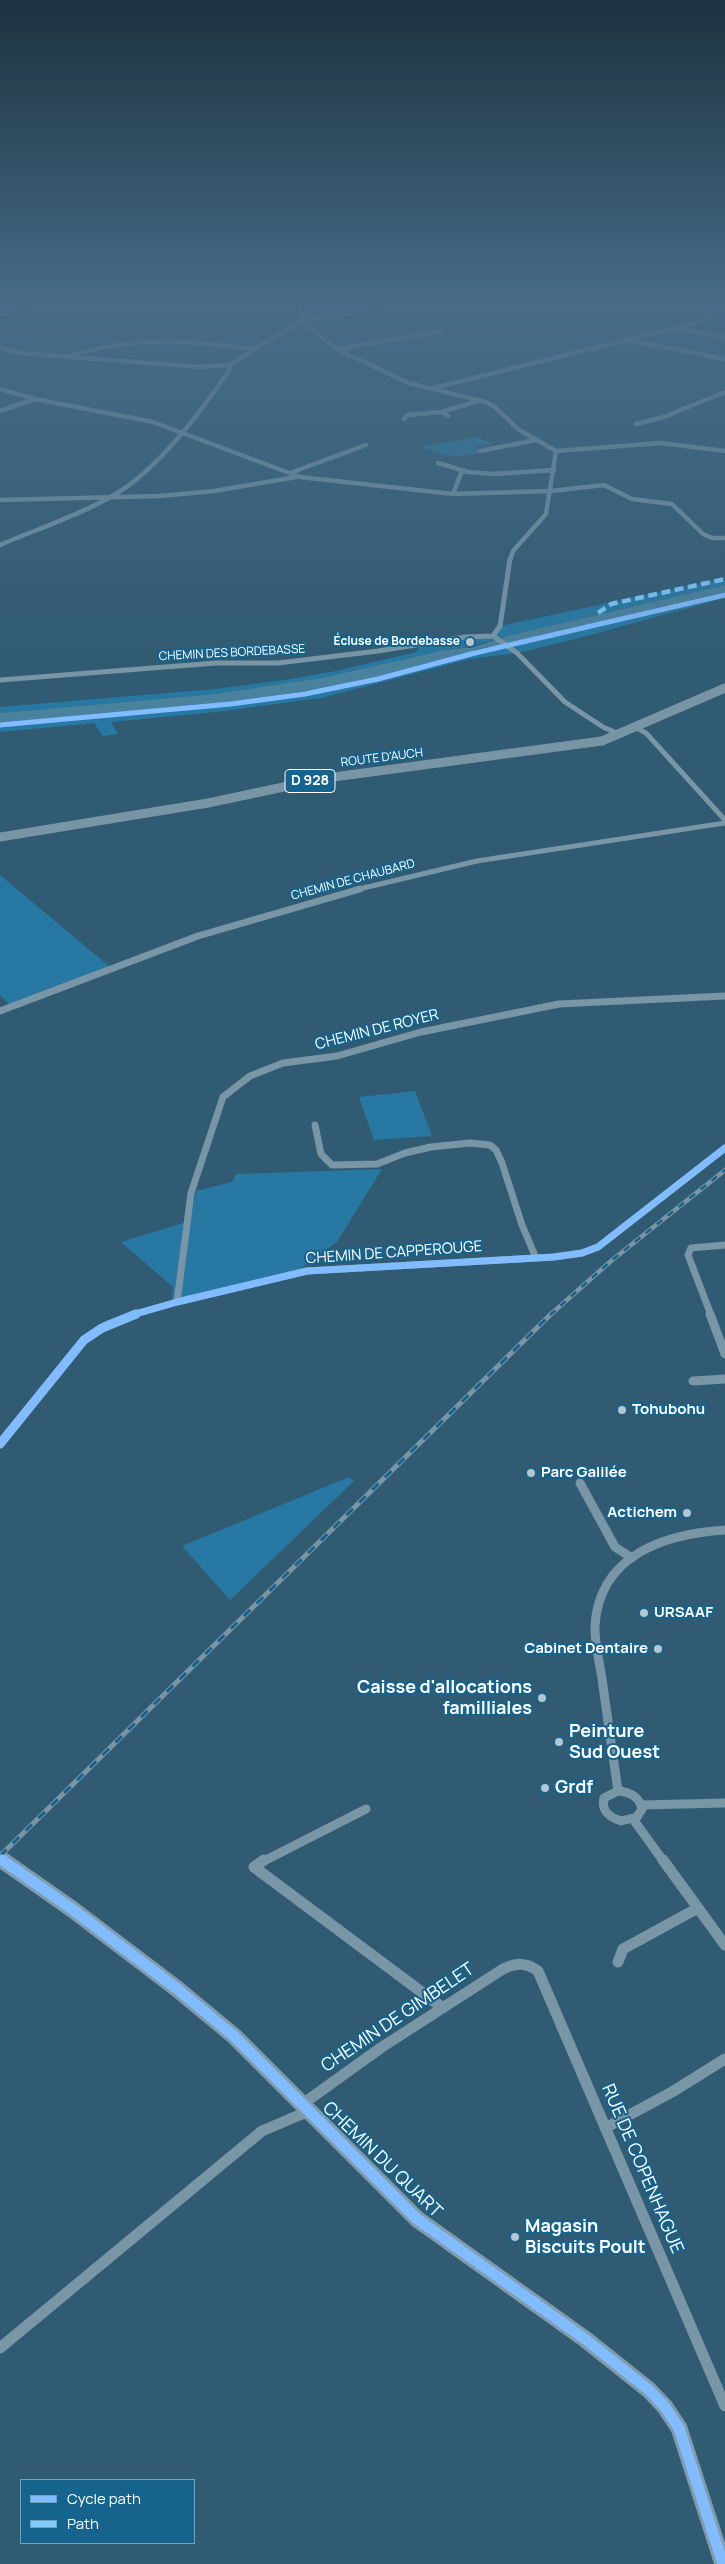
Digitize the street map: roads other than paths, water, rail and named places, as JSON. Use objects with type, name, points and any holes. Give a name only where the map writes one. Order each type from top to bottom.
[{"type":"main road","name":"D 928","points":[[621,735],[638,728],[687,701],[725,688]]},
{"type":"main road","name":"ROUTE D'AUCH","points":[[0,837],[208,803],[326,778],[546,750],[621,735]]},
{"type":"street","points":[[151,423],[180,431],[300,477],[454,494],[550,491],[598,485],[610,487],[632,499],[672,504],[703,534],[712,538],[725,538]]},
{"type":"street","points":[[0,545],[102,501],[136,480],[160,456],[188,423]]},
{"type":"street","points":[[511,423],[519,430],[556,451],[660,443],[725,451]]},
{"type":"street","points":[[636,424],[642,423]]},
{"type":"street","points":[[480,451],[536,440]]},
{"type":"street","points":[[290,473],[366,445]]},
{"type":"street","points":[[556,451],[546,514],[513,551],[510,559],[500,626],[494,637],[517,653],[566,702],[603,727],[621,735]]},
{"type":"street","points":[[438,463],[465,472],[499,474],[554,470]]},
{"type":"street","points":[[454,494],[460,473],[465,472]]},
{"type":"street","points":[[0,500],[102,501],[215,491],[300,477]]},
{"type":"street","name":"CHEMIN DES BORDEBASSE","points":[[0,680],[216,663],[278,663],[378,651],[465,636],[494,637]]},
{"type":"street","points":[[638,728],[646,733],[725,822]]},
{"type":"street","name":"CHEMIN DE CHAUBARD","points":[[0,1011],[198,936],[293,907],[424,872],[477,861],[725,822]]},
{"type":"street","name":"CHEMIN DE ROYER","points":[[177,1302],[191,1193],[223,1097],[250,1076],[283,1063],[337,1056],[420,1032],[559,1004],[725,996]]},
{"type":"street","points":[[315,1126],[322,1158],[327,1164],[332,1165],[377,1164],[431,1146],[470,1142],[490,1145],[496,1150],[502,1164],[522,1225],[536,1258]]},
{"type":"street","name":"CHEMIN DE CAPPEROUGE","points":[[0,1444],[68,1357],[84,1340],[102,1328],[126,1317],[177,1302],[308,1271],[577,1254],[598,1247],[725,1148]]},
{"type":"street","points":[[725,1245],[690,1248],[688,1255],[725,1354]]},
{"type":"street","points":[[693,1381],[725,1379]]},
{"type":"street","points":[[580,1483],[615,1547],[632,1558]]},
{"type":"street","points":[[618,1791],[595,1627],[598,1608],[605,1586],[613,1575],[632,1558],[652,1546],[683,1535],[725,1530]]},
{"type":"street","points":[[618,1791],[633,1794],[642,1805],[640,1813],[633,1819],[614,1819],[602,1808],[604,1798],[618,1791]]},
{"type":"street","points":[[642,1805],[725,1803]]},
{"type":"street","points":[[366,1809],[271,1856],[254,1867],[443,2008]]},
{"type":"street","points":[[633,1819],[725,1945]]},
{"type":"street","name":"CHEMIN DU QUART","points":[[0,1859],[65,1904],[176,1988],[234,2036],[417,2219],[585,2339],[649,2390],[665,2407],[679,2428],[723,2564]]},
{"type":"street","points":[[618,1962],[623,1949],[698,1908]]},
{"type":"street","name":"RUE DE COPENHAGUE","points":[[513,1964],[523,1963],[538,1971],[725,2406]]},
{"type":"street","name":"CHEMIN DE GIMBELET","points":[[0,2348],[262,2131],[307,2107],[382,2046],[513,1964]]},
{"type":"street","points":[[605,2128],[672,2092],[725,2059]]},
{"type":"railway","points":[[550,1315],[611,1261],[725,1170]]},
{"type":"railway","points":[[0,1856],[551,1314]]},
{"type":"place","name":"Écluse de Bordebasse","points":[[470,642]]},
{"type":"place","name":"Tohubohu","points":[[622,1410]]},
{"type":"place","name":"Parc Galilée","points":[[531,1473]]},
{"type":"place","name":"Actichem","points":[[687,1513]]},
{"type":"place","name":"URSAAF","points":[[644,1613]]},
{"type":"place","name":"Cabinet Dentaire","points":[[658,1649]]},
{"type":"place","name":"Caisse d'allocations familliales","points":[[542,1698]]},
{"type":"place","name":"Peinture Sud Ouest","points":[[559,1742]]},
{"type":"place","name":"Grdf","points":[[545,1788]]},
{"type":"place","name":"Magasin Biscuits Poult","points":[[515,2237]]}]
